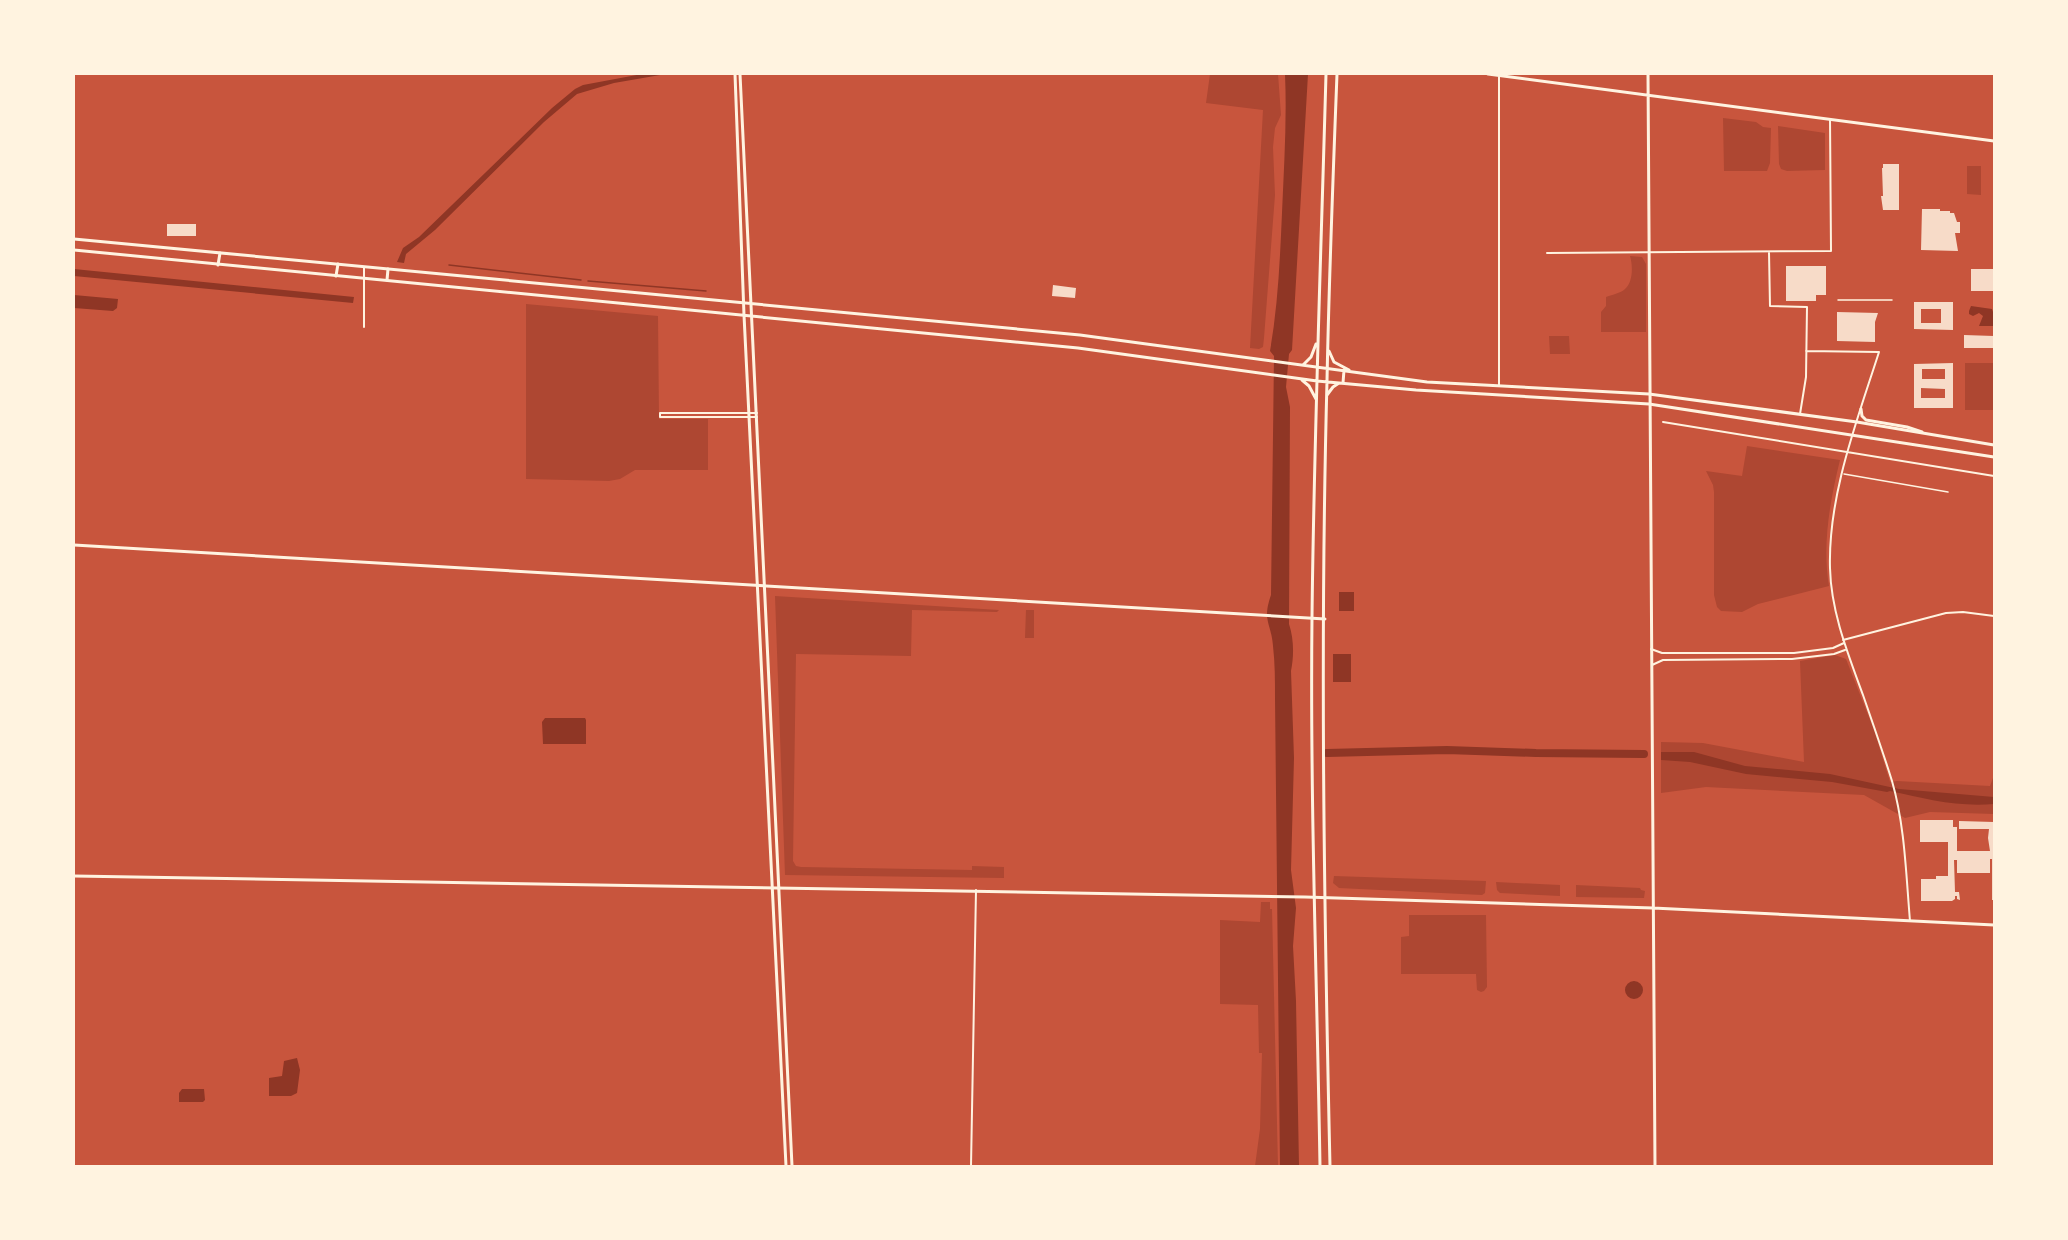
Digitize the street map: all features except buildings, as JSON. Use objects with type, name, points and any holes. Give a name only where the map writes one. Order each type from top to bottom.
[{"type":"main road","points":[[735,74],[744,315],[786,1167]]},
{"type":"main road","points":[[740,74],[792,1167]]},
{"type":"main road","points":[[1320,1167],[1314,897],[1312,618],[1326,74]]},
{"type":"main road","points":[[1330,1167],[1324,897],[1325,619],[1327,368],[1337,74]]},
{"type":"main road","points":[[1488,74],[1995,141]]},
{"type":"main road","points":[[1648,74],[1655,1167]]},
{"type":"main road","points":[[74,239],[1080,335],[1427,382],[1649,394],[1857,422],[1995,445]]},
{"type":"main road","points":[[74,250],[1078,348],[1327,382],[1416,390],[1649,404],[1995,457]]},
{"type":"main road","points":[[218,265],[220,253]]},
{"type":"main road","points":[[336,276],[338,264]]},
{"type":"main road","points":[[387,280],[388,269]]},
{"type":"main road","points":[[1301,364],[1315,352],[1318,337]]},
{"type":"main road","points":[[1328,342],[1330,355],[1334,362],[1353,371]]},
{"type":"main road","points":[[1342,383],[1344,370]]},
{"type":"main road","points":[[1301,379],[1309,386],[1316,399]]},
{"type":"main road","points":[[1327,397],[1333,387],[1342,383]]},
{"type":"main road","points":[[1861,409],[1862,416],[1866,420],[1907,427],[1929,434]]},
{"type":"main road","points":[[74,545],[1325,619]]},
{"type":"main road","points":[[74,876],[1324,897],[1653,908],[1995,925]]},
{"type":"street","points":[[1499,75],[1499,386]]},
{"type":"street","points":[[1547,253],[1831,251],[1830,119]]},
{"type":"street","points":[[1769,252],[1770,306],[1807,307],[1806,377],[1800,414]]},
{"type":"street","points":[[363,327],[364,266]]},
{"type":"street","points":[[1838,300],[1892,300]]},
{"type":"street","points":[[1806,351],[1879,352],[1853,434],[1833,515],[1830,569],[1836,612],[1846,650],[1896,798],[1905,856],[1910,921]]},
{"type":"street","points":[[749,415],[660,417],[660,413],[757,415]]},
{"type":"street","points":[[1663,422],[1995,476]]},
{"type":"street","points":[[1843,474],[1948,492]]},
{"type":"street","points":[[1651,649],[1662,653],[1794,653],[1833,648],[1844,641],[1946,613],[1995,615]]},
{"type":"street","points":[[1652,665],[1663,660],[1792,659],[1834,654],[1846,650]]},
{"type":"street","points":[[971,1167],[976,890]]},
{"type":"shaded area","points":[[642,74],[666,74],[614,83],[577,94],[544,122],[435,230],[406,254],[404,263],[397,262],[403,248],[419,237],[552,108],[575,89],[583,85]]},
{"type":"shaded area","points":[[1210,74],[1278,74],[1281,115],[1275,128],[1273,147],[1275,195],[1264,338],[1263,347],[1259,349],[1250,348],[1263,110],[1206,103]]},
{"type":"shaded area","points":[[1285,74],[1308,74],[1292,350],[1289,354],[1286,387],[1290,407],[1289,624],[1293,648],[1291,671],[1294,758],[1291,870],[1296,908],[1293,946],[1299,1166],[1280,1166],[1275,672],[1272,638],[1267,616],[1271,595],[1274,356],[1270,351],[1277,299],[1280,248],[1286,109]]},
{"type":"shaded area","points":[[1723,118],[1756,122],[1763,127],[1771,128],[1770,163],[1767,171],[1724,171]]},
{"type":"shaded area","points":[[1778,126],[1825,133],[1825,170],[1787,171],[1781,169]]},
{"type":"shaded area","points":[[1967,166],[1981,166],[1981,195],[1967,194]]},
{"type":"shaded area","points":[[1630,256],[1642,257],[1646,264],[1646,332],[1601,332],[1601,312],[1606,306],[1606,297],[1619,293],[1630,282],[1632,269]]},
{"type":"shaded area","points":[[74,269],[354,297],[353,303],[74,276]]},
{"type":"shaded area","points":[[74,295],[118,299],[117,308],[113,311],[74,308]]},
{"type":"shaded area","points":[[526,304],[658,316],[659,419],[708,419],[708,470],[635,470],[620,479],[609,481],[526,479]]},
{"type":"shaded area","points":[[1971,306],[1992,309],[1994,326],[1979,326],[1983,316],[1979,313],[1973,316],[1969,314]]},
{"type":"shaded area","points":[[1549,336],[1569,336],[1570,354],[1550,354]]},
{"type":"shaded area","points":[[1965,363],[1994,363],[1994,410],[1965,410]]},
{"type":"shaded area","points":[[1747,446],[1840,460],[1828,523],[1826,554],[1829,586],[1758,604],[1742,612],[1721,611],[1717,607],[1714,595],[1714,492],[1706,471],[1742,476]]},
{"type":"shaded area","points":[[1339,592],[1354,592],[1354,611],[1339,611]]},
{"type":"shaded area","points":[[775,596],[999,610],[997,612],[912,610],[911,656],[796,654],[793,861],[796,866],[801,867],[972,870],[972,866],[1004,867],[1004,878],[785,875]]},
{"type":"shaded area","points":[[1026,610],[1034,610],[1034,638],[1025,638]]},
{"type":"shaded area","points":[[1333,654],[1351,654],[1351,682],[1333,682]]},
{"type":"shaded area","points":[[1835,655],[1846,659],[1874,730],[1890,782],[1990,786],[1994,778],[1994,814],[1930,812],[1905,818],[1864,795],[1706,787],[1661,793],[1661,742],[1703,743],[1804,762],[1800,661]]},
{"type":"shaded area","points":[[545,718],[585,718],[586,744],[543,744],[542,722]]},
{"type":"shaded area","points":[[1661,752],[1694,752],[1745,766],[1830,774],[1899,789],[1994,797],[1994,804],[1954,803],[1832,782],[1746,774],[1690,762],[1661,760]]},
{"type":"shaded area","points":[[1334,876],[1486,881],[1485,893],[1482,895],[1339,888],[1333,883]]},
{"type":"shaded area","points":[[1496,882],[1560,885],[1560,896],[1500,893]]},
{"type":"shaded area","points":[[1576,885],[1640,888],[1645,891],[1644,898],[1576,897]]},
{"type":"shaded area","points":[[1261,902],[1270,902],[1270,909],[1272,909],[1278,1166],[1255,1166],[1260,1129],[1262,1053],[1259,1053],[1258,1005],[1220,1004],[1220,920],[1260,922]]},
{"type":"shaded area","points":[[1409,915],[1486,915],[1487,987],[1484,991],[1477,990],[1476,974],[1401,974],[1401,937],[1409,936]]},
{"type":"shaded area","points":[[1634,981],[1640,984],[1643,990],[1640,996],[1634,999],[1628,996],[1625,990],[1628,984]]},
{"type":"shaded area","points":[[297,1058],[300,1070],[297,1093],[291,1096],[269,1096],[269,1078],[282,1076],[284,1061]]},
{"type":"shaded area","points":[[182,1089],[204,1089],[205,1100],[203,1102],[179,1102],[179,1093]]},
{"type":"waterway","points":[[449,265],[581,280]]},
{"type":"waterway","points":[[588,281],[706,291]]},
{"type":"waterway","points":[[1327,753],[1447,750],[1644,754]]}]
